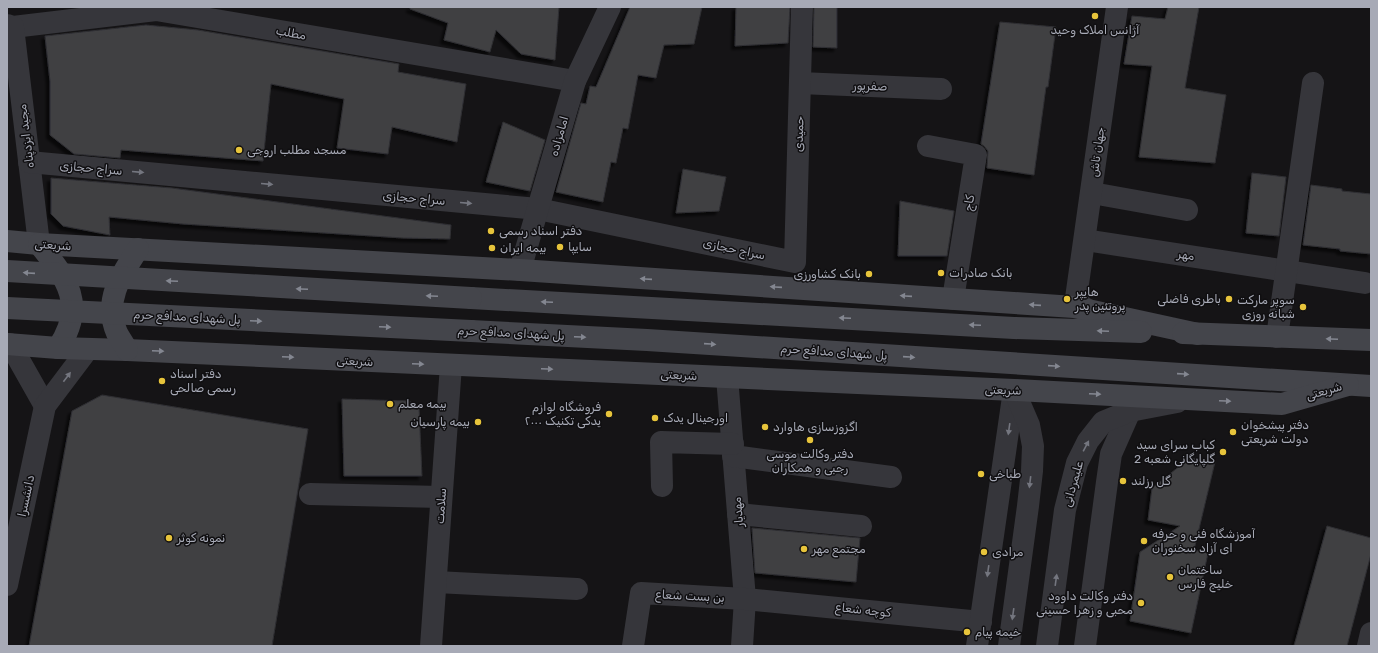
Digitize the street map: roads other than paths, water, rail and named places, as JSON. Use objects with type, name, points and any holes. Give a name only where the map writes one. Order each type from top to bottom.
[{"type":"main road","name":"شریعتی","points":[[7,241],[520,270],[953,299],[1075,305],[1198,334]]},
{"type":"main road","points":[[39,244],[65,279],[70,293],[72,306],[70,324],[66,337],[58,348]]},
{"type":"main road","points":[[127,350],[117,334],[113,319],[112,304],[115,290],[122,273],[138,249]]},
{"type":"main road","name":"شریعتی","points":[[7,271],[1014,328],[1371,340]]},
{"type":"main road","name":"پل شهدای مدافع حرم","points":[[7,308],[647,340],[1015,364]]},
{"type":"main road","name":"شریعتی","points":[[8,344],[58,348],[1014,390],[1282,404],[1348,384]]},
{"type":"main road","name":"شریعتی","points":[[1015,364],[1371,386]]},
{"type":"street","name":"امامزاده","points":[[520,270],[576,81],[610,7]]},
{"type":"street","name":"حمیدی","points":[[795,262],[802,7]]},
{"type":"street","name":"جهان تاش","points":[[1075,305],[1092,193],[1117,7]]},
{"type":"street","name":"مطلب","points":[[10,26],[156,10],[576,81]]},
{"type":"street","name":"مجید ایزدپناه","points":[[10,26],[39,244]]},
{"type":"street","name":"صفرپور","points":[[800,83],[941,89]]},
{"type":"street","points":[[1277,337],[1313,83]]},
{"type":"street","name":"کاج","points":[[928,146],[976,155],[953,299]]},
{"type":"street","name":"سراج حجازی","points":[[29,162],[538,209],[795,262]]},
{"type":"street","points":[[1092,193],[1187,210]]},
{"type":"street","name":"مهر","points":[[1085,240],[1365,283]]},
{"type":"street","points":[[8,344],[46,406]]},
{"type":"street","name":"دانشسرا","points":[[7,583],[46,406],[88,349]]},
{"type":"street","name":"سلامت","points":[[431,646],[451,365]]},
{"type":"street","name":"مهدیار","points":[[727,377],[745,599],[742,646]]},
{"type":"street","points":[[978,646],[1014,390]]},
{"type":"street","points":[[1009,646],[1031,478],[1032,446],[1029,425],[1014,390]]},
{"type":"street","name":"علیمردانی","points":[[1047,646],[1066,510],[1077,463],[1088,441],[1103,422],[1130,412],[1194,399]]},
{"type":"street","points":[[1085,646],[1111,454],[1130,412]]},
{"type":"street","points":[[662,486],[661,442],[733,450],[891,477]]},
{"type":"street","points":[[310,494],[442,498]]},
{"type":"street","points":[[738,514],[861,526]]},
{"type":"street","points":[[436,582],[577,589]]},
{"type":"street","name":"بن بست شعاع","points":[[633,646],[641,593],[745,599]]},
{"type":"street","name":"کوچه شعاع","points":[[745,599],[981,622]]},
{"type":"street","points":[[1368,646],[1371,632]]},
{"type":"place","name":"آژانس املاک وحید","points":[[1095,16]]},
{"type":"place","name":"مسجد مطلب اروجی","points":[[239,150]]},
{"type":"place","name":"دفتر اسناد رسمی","points":[[491,231]]},
{"type":"place","name":"سایپا","points":[[560,247]]},
{"type":"place","name":"بیمه ایران","points":[[492,248]]},
{"type":"place","name":"بانک صادرات","points":[[941,273]]},
{"type":"place","name":"بانک کشاورزی","points":[[869,274]]},
{"type":"place","name":"هایپر پروتئین پدر","points":[[1067,299]]},
{"type":"place","name":"باطری فاضلی","points":[[1229,299]]},
{"type":"place","name":"سوپر مارکت شبانه روزی","points":[[1303,307]]},
{"type":"place","name":"دفتر اسناد رسمی صالحی","points":[[162,381]]},
{"type":"place","name":"بیمه معلم","points":[[390,404]]},
{"type":"place","name":"فروشگاه لوازم یدکی تکنیک ۲۰۰۰","points":[[609,414]]},
{"type":"place","name":"اورجینال یدک","points":[[655,418]]},
{"type":"place","name":"بیمه پارسیان","points":[[478,422]]},
{"type":"place","name":"اگزوزسازی هاوارد","points":[[765,427]]},
{"type":"place","name":"دفتر پیشخوان دولت شریعتی","points":[[1233,432]]},
{"type":"place","name":"دفتر وکالت موسی رجبی و همکاران","points":[[810,440]]},
{"type":"place","name":"کباب سرای سید گلپایگانی شعبه 2","points":[[1223,452]]},
{"type":"place","name":"طباخی","points":[[981,474]]},
{"type":"place","name":"گل رزلند","points":[[1123,481]]},
{"type":"place","name":"نمونه کوثر","points":[[169,538]]},
{"type":"place","name":"آموزشگاه فنی و حرفه ای آزاد سخنوران","points":[[1144,541]]},
{"type":"place","name":"مجتمع مهر","points":[[804,549]]},
{"type":"place","name":"مرادی","points":[[984,552]]},
{"type":"place","name":"ساختمان خلیج فارس","points":[[1170,577]]},
{"type":"place","name":"دفتر وکالت داوود محبی و زهرا حسینی","points":[[1141,603]]},
{"type":"place","name":"خیمه پیام","points":[[967,632]]}]
